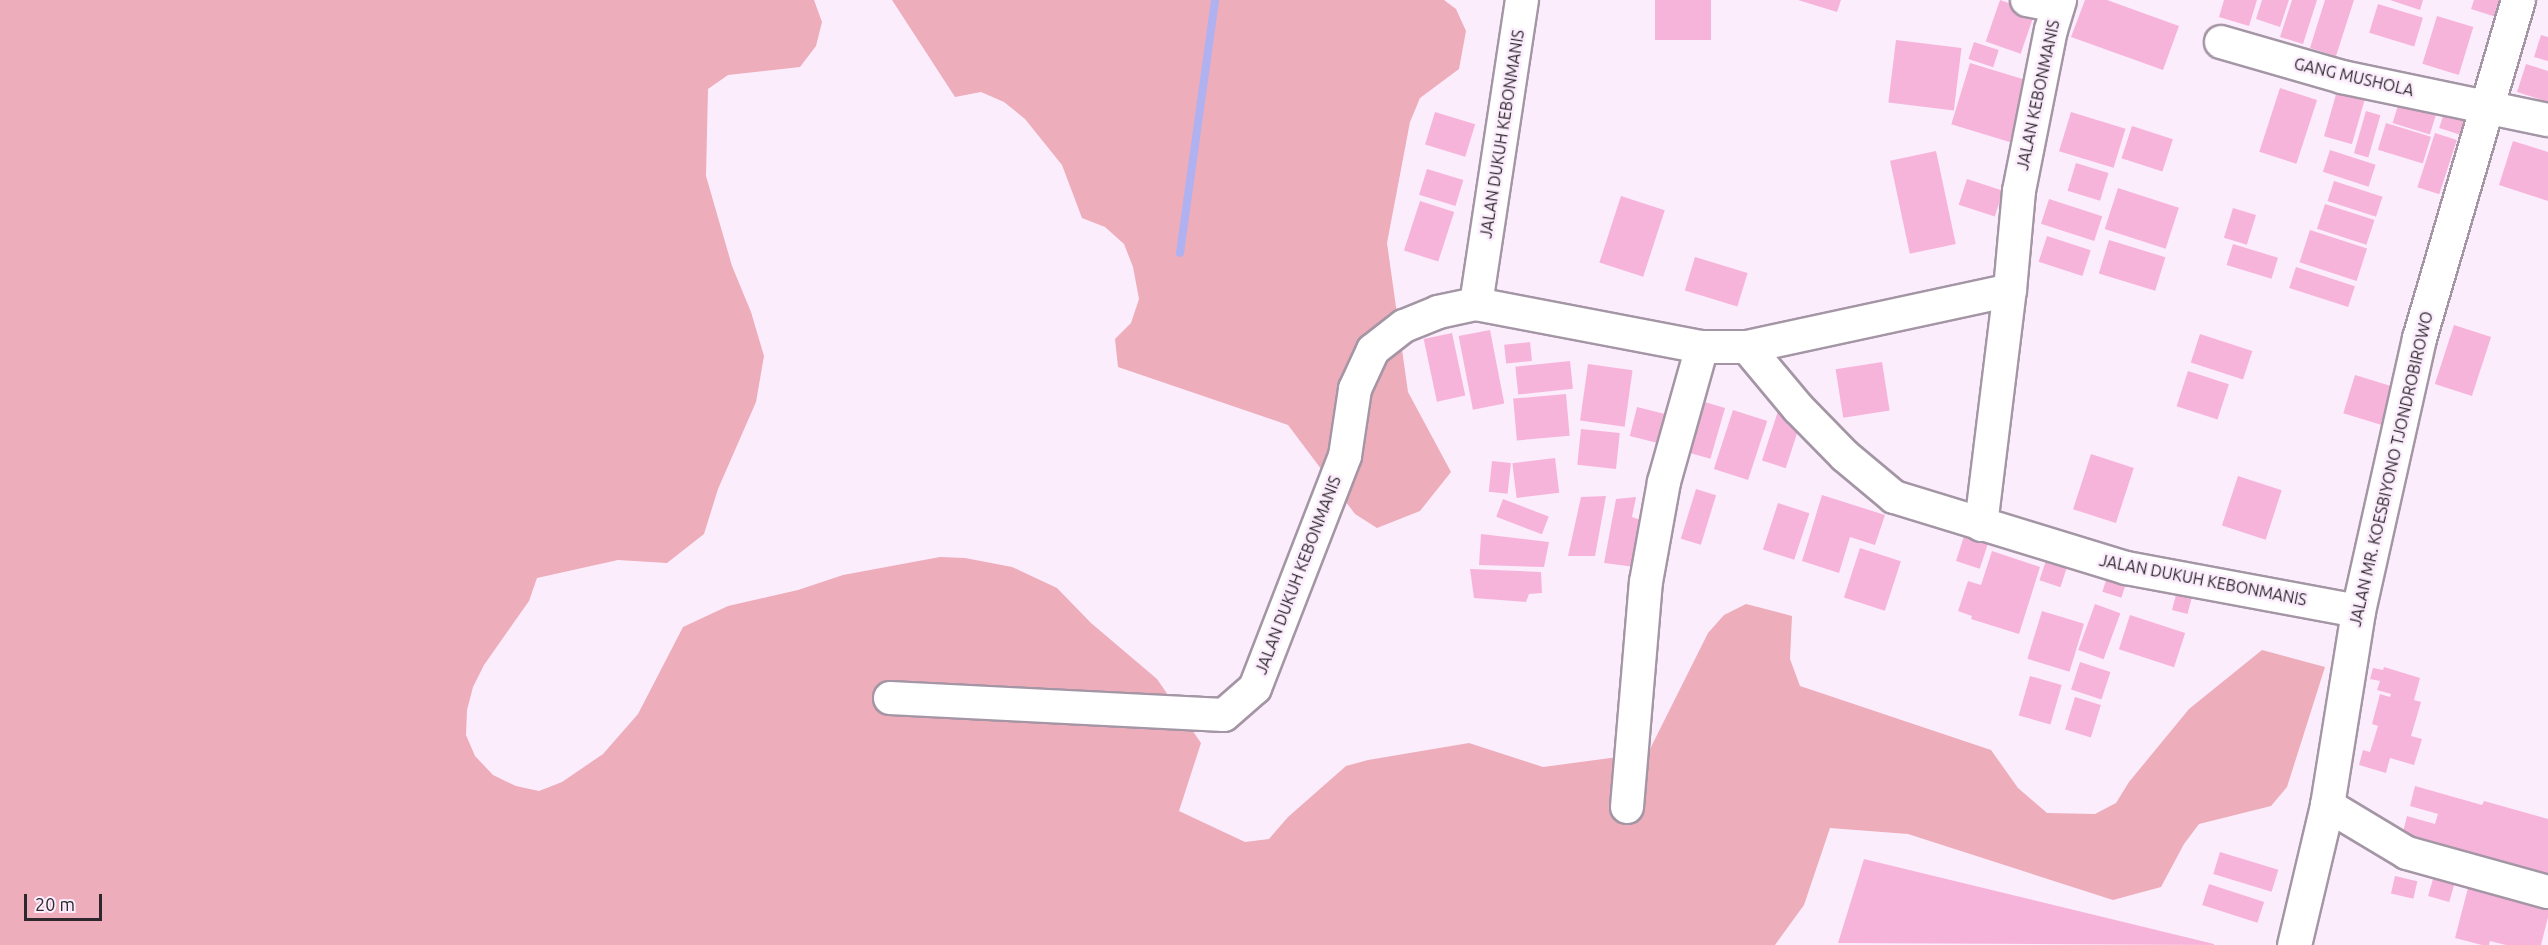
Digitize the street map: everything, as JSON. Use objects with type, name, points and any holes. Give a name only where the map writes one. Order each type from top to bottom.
[{"type":"main road","name":"JALAN MR. KOESBIYONO TJONDROBIROWO","points":[[2294,945],[2327,805],[2358,611],[2419,338],[2518,0]]},
{"type":"street","name":"JALAN DUKUH KEBONMANIS","points":[[1476,304],[1522,0]]},
{"type":"street","name":"JALAN KEBONMANIS","points":[[2010,290],[2019,191],[2048,2]]},
{"type":"street","name":"GANG MUSHOLA","points":[[2221,42],[2342,77],[2548,120]]},
{"type":"street","name":"JALAN DUKUH KEBONMANIS","points":[[890,698],[1224,715],[1255,688],[1345,456],[1355,389],[1373,350],[1404,326],[1438,312],[1476,304],[1702,346],[1747,347],[2010,290]]},
{"type":"street","points":[[1981,525],[2010,290]]},
{"type":"street","points":[[1627,807],[1646,582],[1664,482],[1702,346]]},
{"type":"street","name":"JALAN DUKUH KEBONMANIS","points":[[1747,347],[1798,408],[1845,456],[1894,497],[2126,568],[2358,611]]},
{"type":"street","points":[[2327,805],[2407,853],[2548,892]]},
{"type":"shaded area","points":[[0,0],[814,0],[822,22],[816,46],[800,67],[728,75],[708,89],[706,176],[732,266],[751,312],[764,356],[756,402],[718,489],[704,534],[667,563],[618,560],[537,578],[529,601],[484,665],[473,687],[467,710],[466,735],[475,756],[493,775],[516,786],[539,791],[562,782],[603,754],[638,714],[683,627],[728,606],[798,590],[843,575],[940,557],[965,558],[1012,567],[1057,588],[1091,623],[1157,679],[1201,743],[1179,811],[1245,842],[1269,839],[1288,817],[1346,766],[1368,760],[1469,743],[1543,767],[1648,753],[1708,633],[1724,615],[1746,604],[1792,616],[1790,659],[1800,686],[1991,750],[2018,788],[2047,813],[2095,814],[2116,803],[2129,782],[2189,709],[2262,650],[2325,667],[2287,787],[2271,806],[2199,824],[2184,844],[2161,887],[2113,900],[1908,834],[1830,828],[1804,905],[1775,945],[0,945]]},
{"type":"shaded area","points":[[892,0],[1444,0],[1456,9],[1466,31],[1459,69],[1420,98],[1410,122],[1387,243],[1408,392],[1451,472],[1420,511],[1377,528],[1355,514],[1288,425],[1118,367],[1115,339],[1131,323],[1139,299],[1133,267],[1124,244],[1105,227],[1082,218],[1062,165],[1025,119],[1004,102],[981,92],[955,97]]},
{"type":"building","points":[[1655,0],[1711,0],[1711,40],[1655,40]]},
{"type":"building","points":[[1798,0],[1841,0],[1837,12]]},
{"type":"building","points":[[2000,0],[2035,12],[2021,54],[1986,42]]},
{"type":"building","points":[[2085,0],[2107,0],[2179,26],[2163,70],[2071,37]]},
{"type":"building","points":[[2224,0],[2257,0],[2249,26],[2219,17]]},
{"type":"building","points":[[2262,0],[2289,0],[2280,27],[2256,19]]},
{"type":"building","points":[[2292,0],[2317,0],[2303,44],[2280,37]]},
{"type":"building","points":[[2325,0],[2354,0],[2336,56],[2310,48]]},
{"type":"building","points":[[2390,0],[2423,0],[2420,10]]},
{"type":"building","points":[[2474,0],[2515,0],[2509,21],[2471,9]]},
{"type":"building","points":[[2378,4],[2423,18],[2414,46],[2369,33]]},
{"type":"building","points":[[2437,16],[2473,27],[2459,75],[2422,64]]},
{"type":"building","points":[[2541,35],[2548,37],[2548,61],[2534,57]]},
{"type":"building","points":[[1896,40],[1962,48],[1954,111],[1888,103]]},
{"type":"building","points":[[1974,42],[1999,50],[1993,67],[1968,59]]},
{"type":"building","points":[[1970,63],[2028,81],[2010,142],[1951,124]]},
{"type":"building","points":[[2526,64],[2548,71],[2548,102],[2517,92]]},
{"type":"building","points":[[2280,88],[2317,100],[2296,164],[2259,152]]},
{"type":"building","points":[[2337,91],[2365,99],[2352,144],[2324,136]]},
{"type":"building","points":[[2399,102],[2436,113],[2430,134],[2393,123]]},
{"type":"building","points":[[2446,107],[2467,114],[2460,135],[2439,128]]},
{"type":"building","points":[[2366,111],[2380,115],[2368,157],[2354,153]]},
{"type":"building","points":[[1435,112],[1475,124],[1465,157],[1425,145]]},
{"type":"building","points":[[2071,112],[2126,129],[2114,168],[2059,151]]},
{"type":"building","points":[[2386,123],[2431,137],[2423,164],[2378,150]]},
{"type":"building","points":[[2132,126],[2173,139],[2162,172],[2121,158]]},
{"type":"building","points":[[2435,133],[2457,140],[2439,194],[2417,187]]},
{"type":"building","points":[[2513,141],[2548,152],[2548,201],[2499,185]]},
{"type":"building","points":[[2330,150],[2376,165],[2369,187],[2323,172]]},
{"type":"building","points":[[1936,151],[1956,244],[1910,254],[1890,161]]},
{"type":"building","points":[[2076,163],[2109,173],[2100,201],[2068,191]]},
{"type":"building","points":[[1427,169],[1463,180],[1455,206],[1419,195]]},
{"type":"building","points":[[1967,179],[2003,191],[1995,216],[1959,205]]},
{"type":"building","points":[[2334,181],[2383,197],[2376,217],[2328,201]]},
{"type":"building","points":[[2118,188],[2179,208],[2166,249],[2105,229]]},
{"type":"building","points":[[1621,196],[1665,210],[1643,277],[1599,263]]},
{"type":"building","points":[[2049,199],[2102,216],[2094,241],[2041,224]]},
{"type":"building","points":[[1420,201],[1454,212],[1438,262],[1404,250]]},
{"type":"building","points":[[2325,204],[2374,220],[2366,245],[2317,229]]},
{"type":"building","points":[[2233,208],[2256,215],[2247,245],[2224,238]]},
{"type":"building","points":[[2310,230],[2367,249],[2357,281],[2299,262]]},
{"type":"building","points":[[2047,236],[2091,250],[2082,276],[2039,262]]},
{"type":"building","points":[[2109,240],[2165,257],[2155,291],[2099,273]]},
{"type":"building","points":[[2233,244],[2278,258],[2272,279],[2227,265]]},
{"type":"building","points":[[1695,257],[1748,273],[1737,307],[1685,290]]},
{"type":"building","points":[[2296,267],[2355,286],[2348,307],[2289,288]]},
{"type":"building","points":[[2454,325],[2491,337],[2472,396],[2435,384]]},
{"type":"building","points":[[1490,330],[1504,404],[1473,410],[1459,336]]},
{"type":"building","points":[[1452,333],[1465,396],[1437,402],[1424,339]]},
{"type":"building","points":[[2200,334],[2252,351],[2243,380],[2191,363]]},
{"type":"building","points":[[1530,342],[1532,361],[1506,364],[1504,345]]},
{"type":"building","points":[[1570,361],[1573,389],[1518,395],[1515,367]]},
{"type":"building","points":[[1882,362],[1890,410],[1843,418],[1836,369]]},
{"type":"building","points":[[1588,364],[1633,370],[1625,427],[1580,420]]},
{"type":"building","points":[[2188,371],[2229,384],[2217,419],[2177,406]]},
{"type":"building","points":[[2355,375],[2394,387],[2383,425],[2343,413]]},
{"type":"building","points":[[1566,394],[1570,436],[1517,440],[1513,399]]},
{"type":"building","points":[[1701,401],[1725,408],[1710,459],[1686,452]]},
{"type":"building","points":[[1637,407],[1670,415],[1663,444],[1630,436]]},
{"type":"building","points":[[1733,410],[1767,421],[1748,480],[1714,469]]},
{"type":"building","points":[[1778,411],[1802,419],[1786,468],[1762,460]]},
{"type":"building","points":[[1581,429],[1620,433],[1616,469],[1577,465]]},
{"type":"building","points":[[2091,454],[2134,468],[2116,523],[2073,509]]},
{"type":"building","points":[[1555,458],[1559,493],[1517,498],[1512,463]]},
{"type":"building","points":[[1492,461],[1511,463],[1508,494],[1489,492]]},
{"type":"building","points":[[2238,476],[2282,490],[2266,540],[2222,525]]},
{"type":"building","points":[[1696,489],[1716,495],[1701,545],[1681,539]]},
{"type":"building","points":[[1822,495],[1885,515],[1875,545],[1850,537],[1839,573],[1802,561]]},
{"type":"building","points":[[1606,496],[1595,556],[1568,556],[1581,497]]},
{"type":"building","points":[[1636,497],[1632,517],[1641,520],[1635,567],[1604,563],[1616,499]]},
{"type":"building","points":[[1503,499],[1549,517],[1542,534],[1496,517]]},
{"type":"building","points":[[1778,503],[1809,513],[1794,560],[1763,550]]},
{"type":"building","points":[[1968,524],[1992,532],[1980,569],[1956,561]]},
{"type":"building","points":[[1481,534],[1549,542],[1544,567],[1479,565]]},
{"type":"building","points":[[1860,548],[1901,561],[1885,611],[1844,597]]},
{"type":"building","points":[[2050,548],[2071,555],[2060,587],[2039,580]]},
{"type":"building","points":[[1992,551],[2040,567],[2019,634],[1971,619],[1972,616],[1958,611],[1968,581],[1981,585]]},
{"type":"building","points":[[2111,565],[2130,571],[2121,598],[2102,592]]},
{"type":"building","points":[[1470,569],[1541,572],[1542,593],[1529,594],[1526,602],[1474,598]]},
{"type":"building","points":[[2180,580],[2195,584],[2187,614],[2172,610]]},
{"type":"building","points":[[2095,604],[2120,613],[2104,659],[2078,650]]},
{"type":"building","points":[[2042,611],[2084,624],[2069,672],[2027,659]]},
{"type":"building","points":[[2130,615],[2185,633],[2174,667],[2119,649]]},
{"type":"building","points":[[2080,662],[2110,672],[2101,699],[2071,690]]},
{"type":"building","points":[[2384,667],[2420,678],[2414,700],[2421,702],[2411,736],[2422,739],[2414,765],[2390,758],[2386,773],[2359,765],[2363,750],[2370,752],[2378,726],[2372,724],[2380,694],[2390,697],[2391,694],[2377,690],[2380,681],[2370,679],[2373,668],[2383,670]]},
{"type":"building","points":[[2030,676],[2062,685],[2050,725],[2019,715]]},
{"type":"building","points":[[2075,697],[2101,705],[2091,737],[2065,730]]},
{"type":"building","points":[[2415,786],[2482,805],[2484,801],[2548,819],[2548,876],[2402,836],[2407,816],[2435,824],[2438,814],[2410,806]]},
{"type":"building","points":[[2220,852],[2278,870],[2272,892],[2213,874]]},
{"type":"building","points":[[1864,859],[2214,944],[2214,945],[1838,943]]},
{"type":"building","points":[[2435,872],[2456,878],[2449,902],[2428,896]]},
{"type":"building","points":[[2395,876],[2417,881],[2413,899],[2391,894]]},
{"type":"building","points":[[2209,884],[2264,902],[2257,923],[2202,905]]},
{"type":"building","points":[[2469,884],[2548,905],[2548,917],[2541,945],[2506,945],[2490,941],[2489,945],[2482,945],[2455,938]]},
{"type":"waterway","points":[[1180,253],[1215,0]]}]
